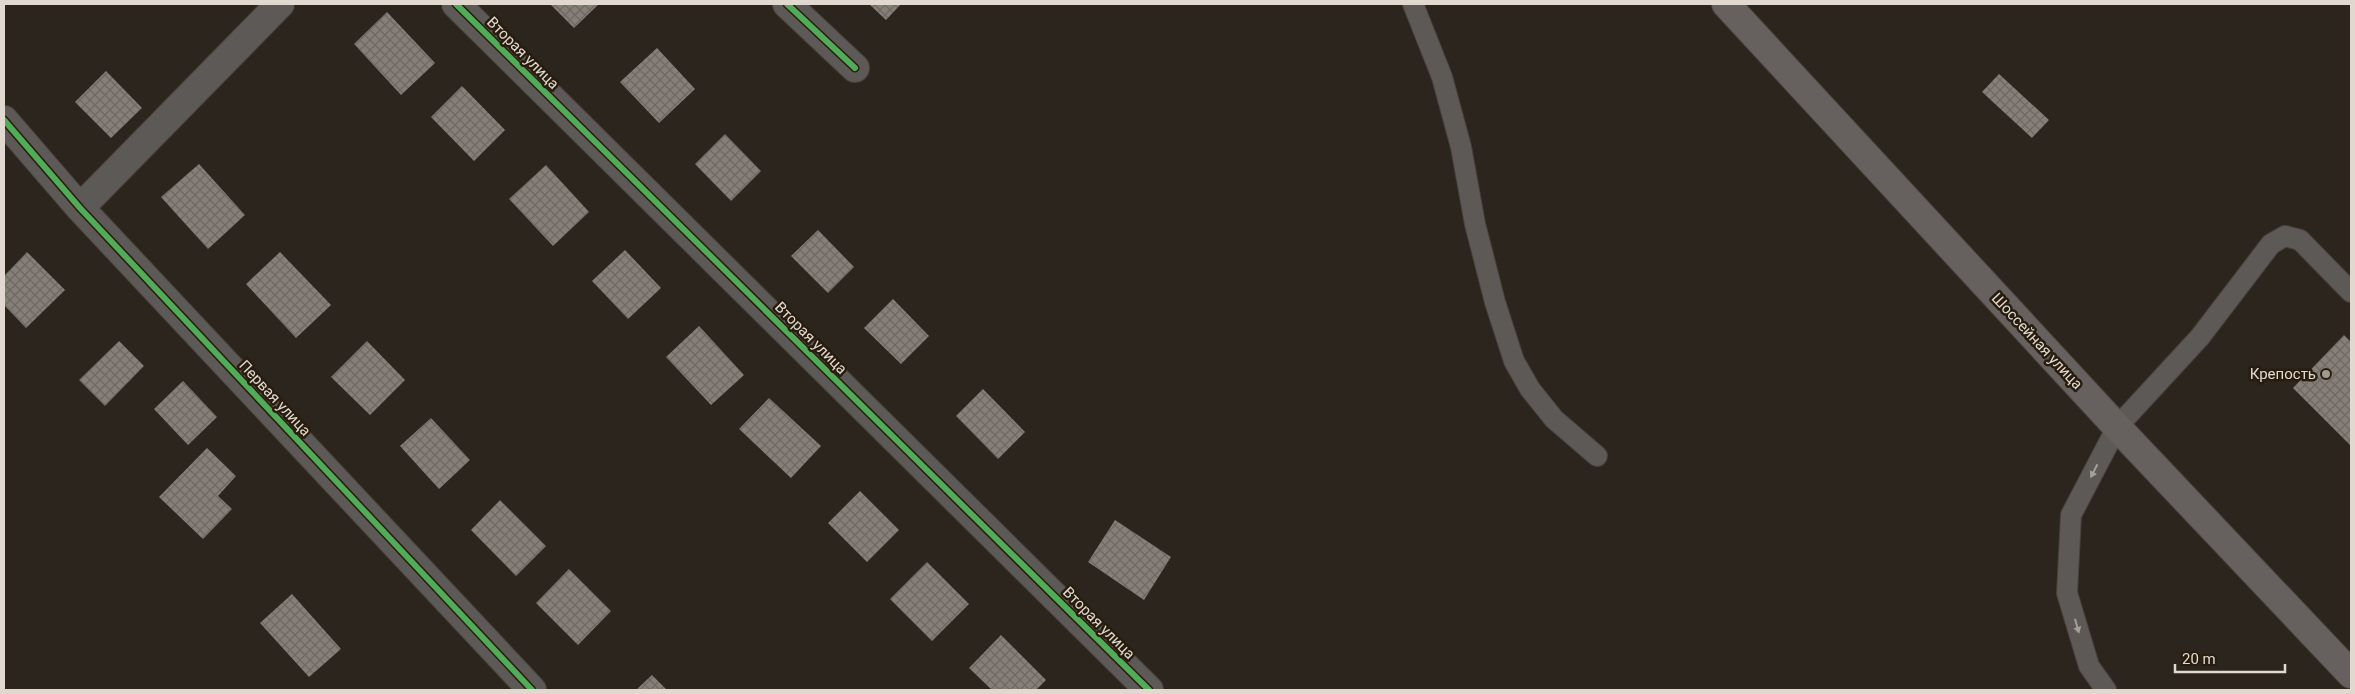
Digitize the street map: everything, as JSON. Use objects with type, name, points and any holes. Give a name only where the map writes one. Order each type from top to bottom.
[{"type":"main road","name":"Шоссейная улица","points":[[1726,4],[2117,428],[2351,674]]},
{"type":"street","points":[[80,208],[280,4]]},
{"type":"street","name":"Вторая улица","points":[[456,4],[1149,690]]},
{"type":"street","points":[[787,4],[855,68]]},
{"type":"street","name":"Первая улица","points":[[4,120],[80,208],[532,690]]},
{"type":"lane","points":[[1413,4],[1442,77],[1461,147],[1475,224],[1495,302],[1514,361],[1530,389],[1554,419],[1597,456]]},
{"type":"lane","points":[[2106,690],[2089,666],[2067,593],[2071,515],[2117,428],[2200,338],[2271,244],[2285,236],[2300,240],[2351,292]]},
{"type":"building","points":[[550,4],[599,4],[574,28]]},
{"type":"building","points":[[869,4],[901,4],[886,20]]},
{"type":"building","points":[[387,12],[435,63],[401,95],[354,44]]},
{"type":"building","points":[[657,48],[695,89],[659,123],[620,82]]},
{"type":"building","points":[[106,71],[142,108],[111,138],[75,102]]},
{"type":"building","points":[[1999,74],[2049,120],[2032,138],[1982,92]]},
{"type":"building","points":[[462,86],[505,130],[474,161],[431,117]]},
{"type":"building","points":[[725,134],[761,171],[731,201],[695,164]]},
{"type":"building","points":[[199,164],[245,215],[208,249],[161,197]]},
{"type":"building","points":[[546,165],[589,212],[553,246],[509,199]]},
{"type":"building","points":[[818,230],[854,267],[828,293],[791,256]]},
{"type":"building","points":[[625,250],[661,288],[628,319],[592,281]]},
{"type":"building","points":[[27,252],[65,290],[26,328],[4,305],[4,276]]},
{"type":"building","points":[[280,252],[331,305],[296,338],[246,284]]},
{"type":"building","points":[[893,299],[929,336],[901,364],[864,328]]},
{"type":"building","points":[[699,326],[744,375],[711,405],[666,357]]},
{"type":"building","points":[[2344,335],[2351,342],[2350,445],[2293,388]]},
{"type":"building","points":[[119,341],[144,366],[105,406],[79,380]]},
{"type":"building","points":[[367,341],[405,380],[370,415],[331,377]]},
{"type":"building","points":[[183,381],[217,417],[188,445],[154,409]]},
{"type":"building","points":[[983,389],[1025,432],[998,459],[956,416]]},
{"type":"building","points":[[769,398],[821,446],[791,478],[739,429]]},
{"type":"building","points":[[431,418],[470,460],[439,489],[400,446]]},
{"type":"building","points":[[207,448],[236,476],[218,496],[232,509],[203,539],[159,497]]},
{"type":"building","points":[[860,491],[899,530],[867,562],[828,523]]},
{"type":"building","points":[[500,500],[546,546],[516,576],[471,530]]},
{"type":"building","points":[[1115,520],[1171,557],[1144,600],[1088,562]]},
{"type":"building","points":[[927,562],[969,604],[932,641],[890,599]]},
{"type":"building","points":[[569,569],[611,611],[578,645],[536,603]]},
{"type":"building","points":[[292,594],[341,649],[309,677],[260,623]]},
{"type":"building","points":[[1001,635],[1046,680],[1036,690],[992,690],[969,668]]},
{"type":"building","points":[[652,675],[667,690],[636,690]]},
{"type":"cycle path","points":[[456,4],[1149,690]]},
{"type":"cycle path","points":[[787,4],[855,68]]},
{"type":"cycle path","points":[[4,120],[80,208],[532,690]]},
{"type":"place","name":"Крепость","points":[[2326,374]]}]
